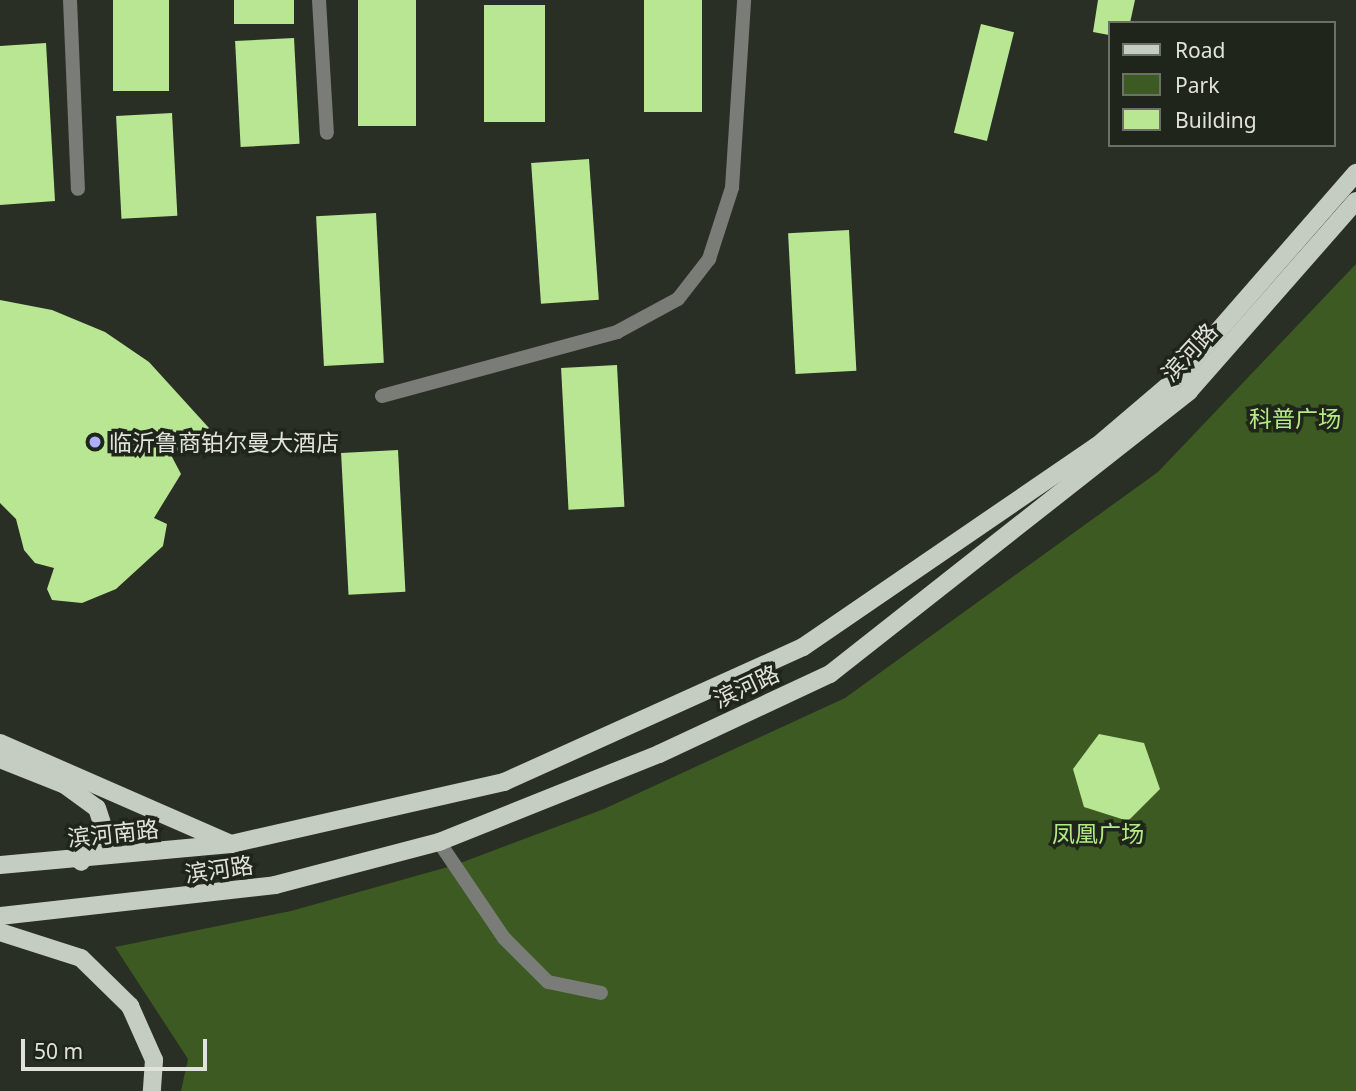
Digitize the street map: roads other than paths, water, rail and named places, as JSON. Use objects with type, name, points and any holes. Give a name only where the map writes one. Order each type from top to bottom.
[{"type":"main road","name":"滨河路","points":[[231,844],[504,782],[803,647],[1097,446],[1168,386],[1356,173]]},
{"type":"main road","name":"滨河路","points":[[0,916],[275,886],[439,842],[659,754],[830,674],[1189,391],[1356,201]]},
{"type":"main road","points":[[0,743],[231,844]]},
{"type":"main road","points":[[0,759],[65,785],[97,808],[103,827],[81,862]]},
{"type":"main road","name":"滨河南路","points":[[0,865],[81,862],[231,844]]},
{"type":"main road","points":[[0,932],[81,958],[130,1006],[154,1060],[152,1091]]},
{"type":"street","points":[[70,0],[78,189]]},
{"type":"street","points":[[319,0],[327,133]]},
{"type":"street","points":[[382,396],[617,332],[678,299],[709,259],[732,188],[744,0]]},
{"type":"street","points":[[439,842],[503,938],[548,982],[601,993]]},
{"type":"place","name":"临沂鲁商铂尔曼大酒店","points":[[95,442]]},
{"type":"park label","name":"科普广场","points":[[1295,418]]},
{"type":"park label","name":"凤凰广场","points":[[1098,833]]}]
